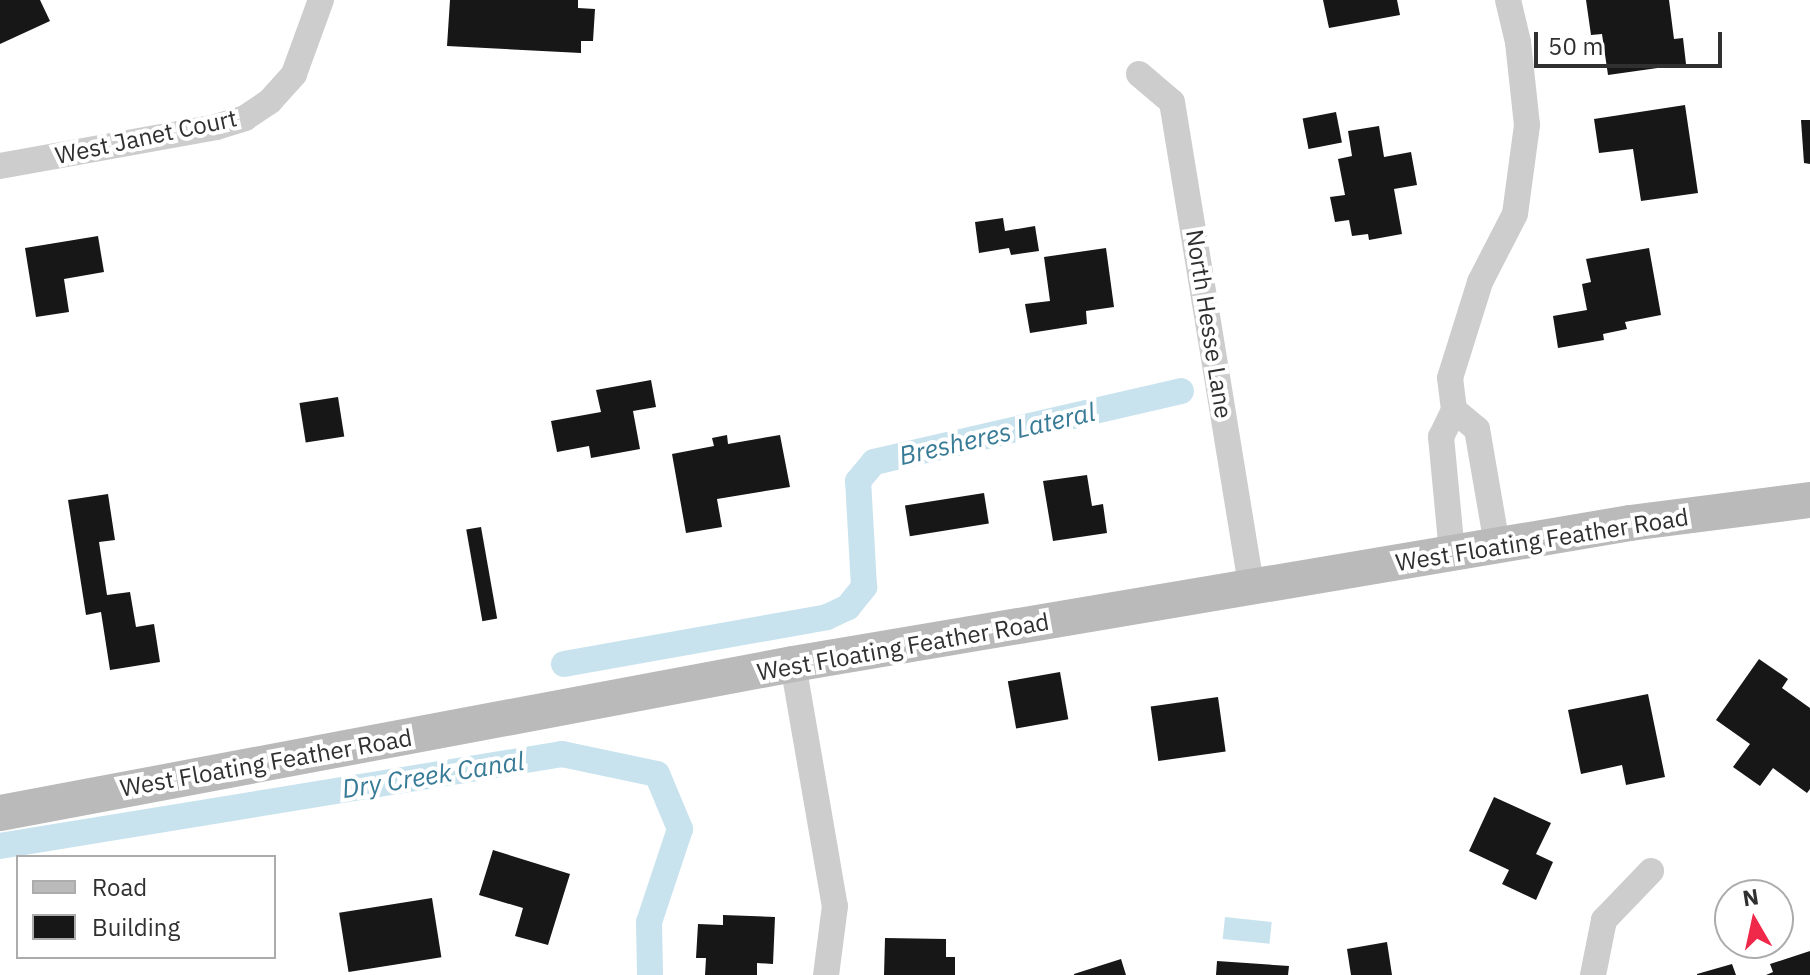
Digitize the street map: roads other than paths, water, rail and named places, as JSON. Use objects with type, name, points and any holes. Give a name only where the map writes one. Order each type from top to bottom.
[{"type":"main road","name":"West Floating Feather Road","points":[[0,813],[793,664],[1252,590],[1497,545],[1810,500]]},
{"type":"street","name":"West Janet Court","points":[[0,166],[216,127],[245,118],[270,101],[294,74],[321,0]]},
{"type":"street","points":[[1452,553],[1441,437],[1454,410],[1450,378],[1480,282],[1515,214],[1527,125],[1518,42],[1508,0]]},
{"type":"street","name":"North Hesse Lane","points":[[1139,74],[1172,102],[1252,590]]},
{"type":"street","points":[[1454,410],[1477,429],[1497,545]]},
{"type":"street","points":[[793,664],[835,906],[826,975]]},
{"type":"street","points":[[1593,975],[1604,920],[1651,871]]},
{"type":"water","points":[[1225,917],[1272,922],[1269,944],[1223,939]]},
{"type":"waterway","name":"Bresheres Lateral","points":[[564,664],[827,617],[848,607],[864,587],[858,481],[874,462],[1181,391]]},
{"type":"waterway","name":"Dry Creek Canal","points":[[0,846],[562,754],[657,774],[680,829],[649,922],[650,975]]}]
